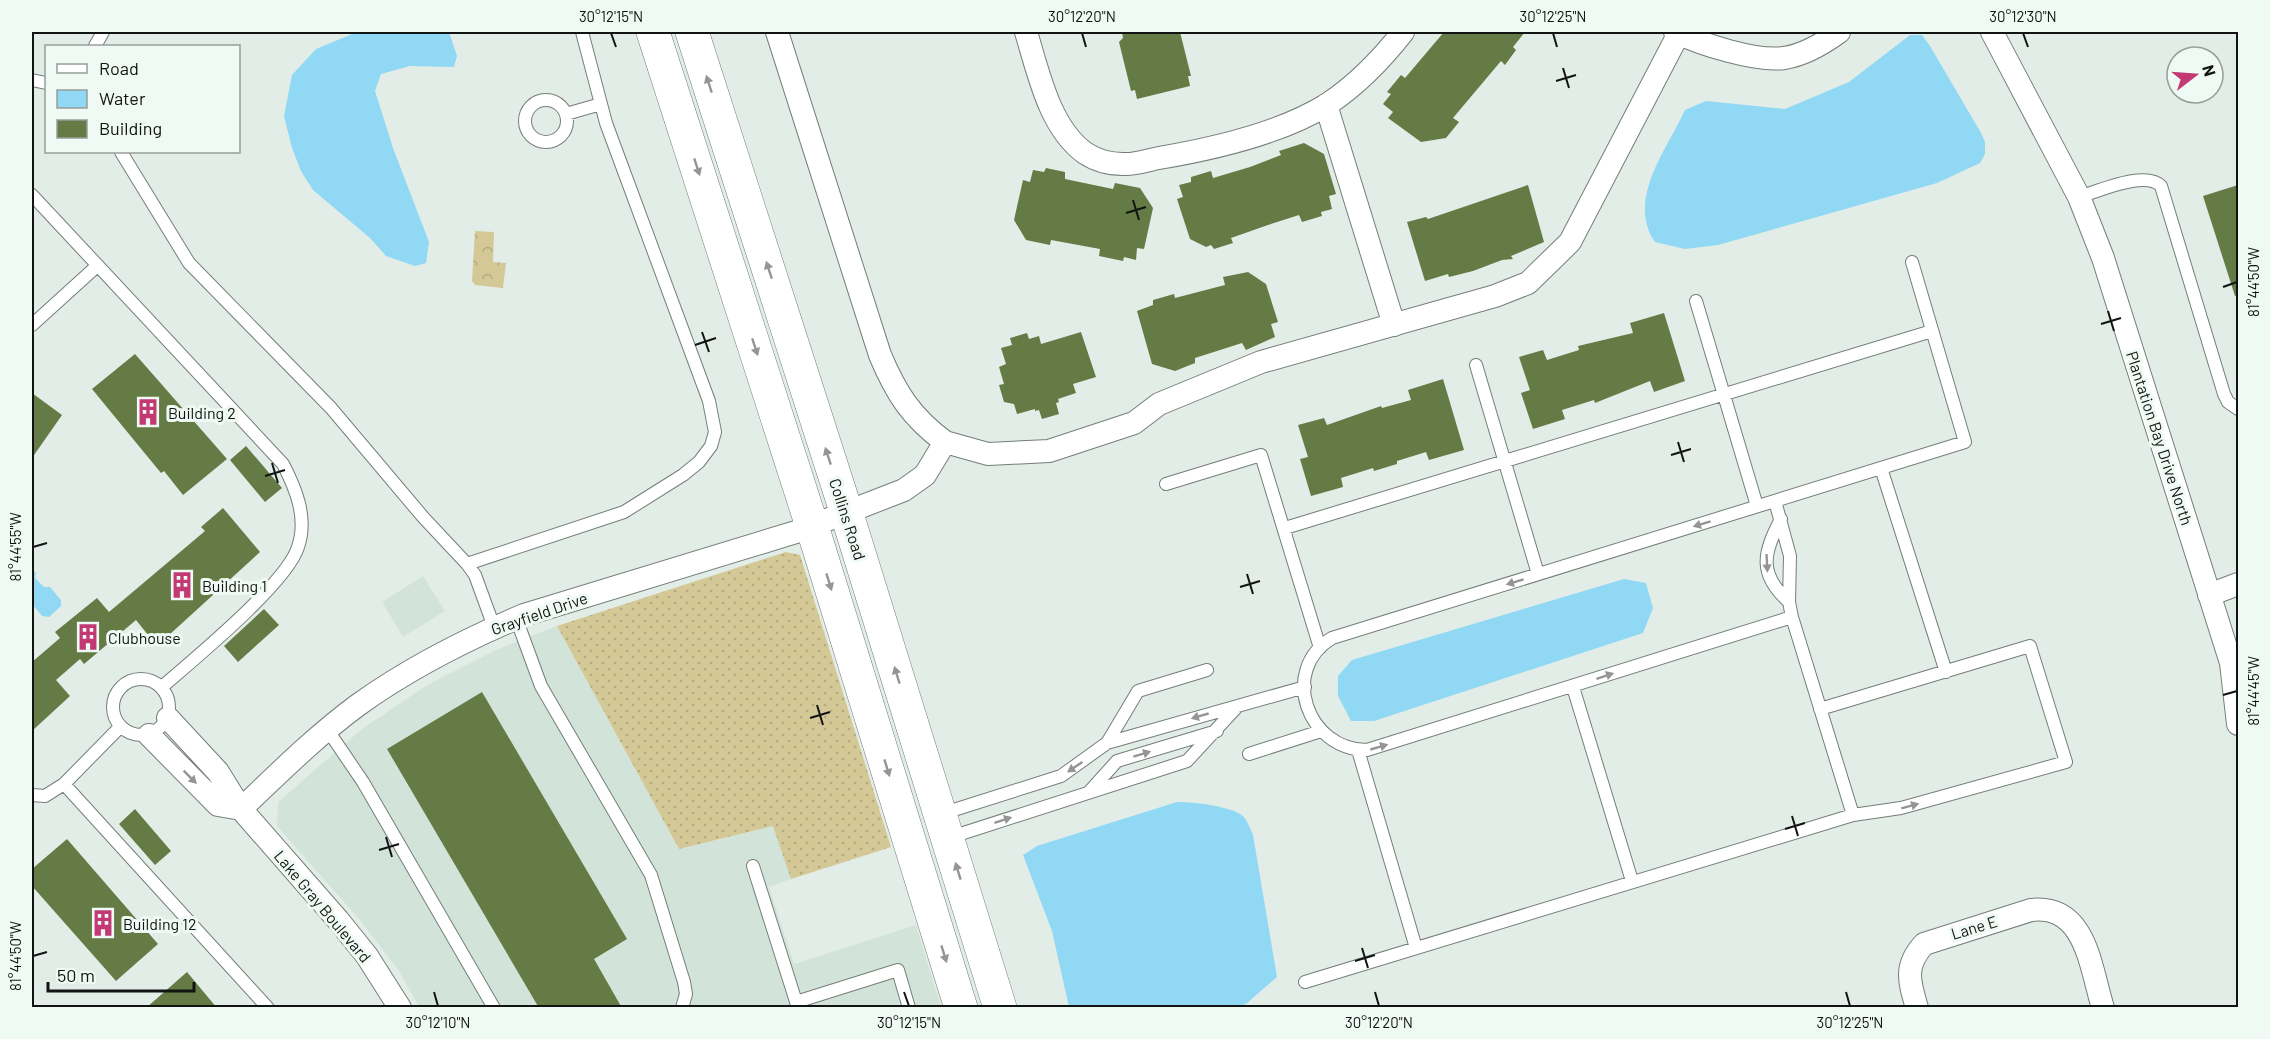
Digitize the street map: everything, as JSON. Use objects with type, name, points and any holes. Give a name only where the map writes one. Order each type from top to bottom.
[{"type":"main road","points":[[653,32],[812,526],[961,1008]]},
{"type":"main road","name":"Collins Road","points":[[692,32],[846,512],[1000,1008]]},
{"type":"main road","points":[[926,895],[926,854],[944,826]]},
{"type":"street","points":[[777,32],[880,355],[896,393],[924,426],[945,442],[988,454],[1049,451],[1134,423],[1159,404],[1252,366],[1495,296],[1528,283],[1570,242],[1677,32],[1736,52],[1784,58],[1818,45],[1839,32]]},
{"type":"street","points":[[1026,32],[1042,84],[1062,128],[1084,152],[1104,162],[1126,164],[1196,151],[1283,125],[1326,105],[1361,80],[1403,32]]},
{"type":"street","name":"Plantation Bay Drive North","points":[[1992,32],[2079,197],[2103,258],[2231,663],[2238,724]]},
{"type":"street","points":[[1326,105],[1394,325]]},
{"type":"street","name":"Grayfield Drive","points":[[241,809],[327,729],[359,704],[494,627],[516,618],[812,526],[904,490],[925,475],[945,442]]},
{"type":"street","points":[[2209,595],[2238,584]]},
{"type":"street","name":"Lake Gray Boulevard","points":[[168,718],[218,772],[241,809],[339,920],[367,956],[400,1008]]},
{"type":"street","points":[[149,735],[218,805],[241,809]]},
{"type":"street","name":"Lane E","points":[[1917,1008],[1910,985],[1909,970],[1913,956],[1924,944],[2020,913],[2048,908],[2062,913],[2074,924],[2103,1008]]},
{"type":"lane","points":[[467,564],[624,512],[699,462],[711,446],[715,432],[714,418],[705,390],[601,104],[582,32]]},
{"type":"lane","points":[[566,114],[601,104]]},
{"type":"lane","points":[[122,153],[189,263],[332,408],[423,518],[467,564],[475,575],[494,627]]},
{"type":"lane","points":[[2079,197],[2144,178],[2157,181],[2161,186],[2224,394],[2228,402],[2238,408]]},
{"type":"lane","points":[[32,195],[283,464],[296,489],[302,517],[299,547],[285,573],[162,687]]},
{"type":"lane","points":[[1792,617],[1375,749],[1358,750],[1342,746],[1321,731],[1308,712],[1305,687],[1309,664],[1320,648],[1332,638],[1965,442],[1912,262]]},
{"type":"lane","points":[[32,325],[97,266]]},
{"type":"lane","points":[[1696,301],[1757,506]]},
{"type":"lane","points":[[1285,528],[1932,331]]},
{"type":"lane","points":[[1476,365],[1538,574]]},
{"type":"lane","points":[[1166,484],[1261,455],[1320,648]]},
{"type":"lane","points":[[1881,468],[1946,672]]},
{"type":"lane","points":[[1775,501],[1781,519],[1791,572],[1789,602],[1792,617],[1852,815]]},
{"type":"lane","points":[[1781,519],[1769,542],[1766,569],[1776,590],[1789,602]]},
{"type":"lane","points":[[516,618],[542,686],[651,875],[684,982],[686,994],[682,1008]]},
{"type":"lane","points":[[1305,982],[1852,815],[1901,808],[2066,762],[2030,646],[1820,709]]},
{"type":"lane","points":[[1107,743],[1138,691],[1207,670]]},
{"type":"lane","points":[[144,678],[162,687],[170,704],[168,718],[149,735],[134,735],[120,727],[112,709],[118,690],[134,679],[144,678]]},
{"type":"lane","points":[[944,826],[1061,776],[1107,743],[1305,687]]},
{"type":"lane","points":[[1573,687],[1632,881]]},
{"type":"lane","points":[[944,826],[1089,792],[1187,761],[1236,708]]},
{"type":"lane","points":[[32,795],[45,796],[64,784],[120,727]]},
{"type":"lane","points":[[327,729],[363,782],[494,1008]]},
{"type":"lane","points":[[1089,792],[1117,761],[1217,731]]},
{"type":"lane","points":[[1249,754],[1321,731]]},
{"type":"lane","points":[[1358,750],[1416,948]]},
{"type":"lane","points":[[64,784],[268,1008]]},
{"type":"lane","points":[[753,866],[797,1005],[898,970],[909,1008]]},
{"type":"shaded area","points":[[423,576],[445,611],[403,637],[382,602]]},
{"type":"shaded area","points":[[557,626],[679,849],[774,826],[791,879],[769,887],[794,964],[916,925],[941,1007],[419,1007],[399,971],[359,919],[277,826],[278,802],[362,729],[427,685],[498,649]]},
{"type":"green space","points":[[475,231],[494,232],[493,262],[506,263],[503,288],[475,285],[472,281]]},
{"type":"green space","points":[[786,552],[800,555],[891,847],[791,879],[773,826],[679,849],[557,626]]},
{"type":"water","points":[[357,32],[449,32],[457,56],[454,67],[410,66],[381,74],[375,91],[393,148],[429,242],[426,263],[415,266],[386,256],[370,238],[313,190],[301,171],[292,148],[284,116],[292,75],[316,49]]},
{"type":"water","points":[[1910,35],[1922,35],[1930,46],[1981,133],[1985,142],[1985,154],[1980,163],[1937,183],[1718,245],[1685,249],[1655,242],[1647,226],[1645,209],[1647,192],[1652,175],[1685,110],[1706,101],[1785,109],[1849,82]]},
{"type":"water","points":[[32,568],[36,573],[35,578],[44,587],[50,587],[61,600],[61,606],[49,617],[42,616],[32,604]]},
{"type":"water","points":[[1624,579],[1646,583],[1653,608],[1643,633],[1374,721],[1351,721],[1338,696],[1338,676],[1352,660]]},
{"type":"water","points":[[1177,802],[1222,807],[1239,813],[1247,821],[1253,835],[1277,977],[1246,1004],[1234,1007],[1069,1007],[1052,931],[1023,855],[1037,846]]},
{"type":"building","points":[[1122,32],[1180,32],[1191,76],[1188,76],[1190,86],[1137,99],[1135,90],[1131,91],[1119,42],[1123,38]]},
{"type":"building","points":[[1444,32],[1525,32],[1513,47],[1516,50],[1505,65],[1501,61],[1453,118],[1459,122],[1446,138],[1421,142],[1388,118],[1393,112],[1383,104],[1391,94],[1387,92],[1401,75],[1405,78]]},
{"type":"building","points":[[1304,143],[1324,154],[1336,194],[1329,196],[1332,209],[1321,212],[1322,216],[1302,222],[1299,215],[1268,225],[1231,238],[1233,243],[1214,249],[1211,245],[1206,247],[1190,239],[1177,199],[1183,197],[1179,185],[1191,182],[1191,177],[1211,171],[1213,178],[1250,167],[1281,155],[1279,151]]},
{"type":"building","points":[[1046,168],[1065,172],[1065,179],[1113,189],[1115,183],[1140,188],[1153,208],[1144,249],[1137,248],[1136,260],[1124,257],[1123,261],[1099,256],[1100,249],[1051,240],[1050,245],[1026,240],[1014,220],[1023,180],[1030,182],[1033,170],[1044,172]]},
{"type":"building","points":[[1528,185],[1544,242],[1511,256],[1513,259],[1502,260],[1449,277],[1448,274],[1425,281],[1407,222],[1426,217],[1428,219]]},
{"type":"building","points":[[2238,185],[2238,295],[2235,296],[2203,196]]},
{"type":"building","points":[[1248,272],[1266,284],[1278,322],[1271,324],[1275,337],[1246,350],[1242,343],[1195,358],[1195,363],[1175,371],[1152,364],[1137,311],[1153,305],[1153,300],[1174,294],[1175,298],[1225,285],[1223,277]]},
{"type":"building","points":[[1664,313],[1685,381],[1654,392],[1650,381],[1595,403],[1594,400],[1562,410],[1565,419],[1533,429],[1521,393],[1530,390],[1519,357],[1543,350],[1547,360],[1579,350],[1578,346],[1633,333],[1630,323]]},
{"type":"building","points":[[1081,332],[1096,377],[1073,384],[1076,393],[1058,399],[1059,402],[1056,403],[1059,414],[1042,419],[1039,410],[1035,411],[1035,409],[1017,414],[1014,404],[1004,402],[999,385],[1004,384],[999,367],[1006,364],[1001,348],[1012,345],[1010,338],[1027,333],[1029,339],[1039,336],[1041,344]]},
{"type":"building","name":"Building 2","points":[[135,354],[227,459],[183,495],[164,471],[161,473],[92,389]]},
{"type":"building","points":[[1443,379],[1464,450],[1429,460],[1426,452],[1397,461],[1397,464],[1374,471],[1373,468],[1341,478],[1343,487],[1311,496],[1300,459],[1308,457],[1298,425],[1324,418],[1327,425],[1381,406],[1382,408],[1411,400],[1408,390]]},
{"type":"building","points":[[32,393],[62,415],[32,458]]},
{"type":"building","points":[[246,446],[282,488],[265,502],[230,460]]},
{"type":"building","name":"Building 1","points":[[223,508],[260,552],[157,646],[136,620],[84,664],[80,659],[56,680],[70,696],[32,731],[32,662],[60,638],[55,632],[97,598],[109,612],[205,531],[201,527]]},
{"type":"building","points":[[264,609],[279,625],[238,662],[224,646]]},
{"type":"building","points":[[482,692],[627,939],[594,959],[622,1008],[539,1008],[387,749]]},
{"type":"building","points":[[135,809],[171,851],[155,865],[119,824]]},
{"type":"building","name":"Building 12","points":[[67,839],[158,944],[116,981],[32,886],[32,869]]},
{"type":"building","points":[[187,972],[217,1008],[146,1008]]},
{"type":"place","name":"Building 2","points":[[148,412]]},
{"type":"place","name":"Building 1","points":[[182,585]]},
{"type":"place","name":"Clubhouse","points":[[88,637]]},
{"type":"place","name":"Building 12","points":[[103,923]]}]
